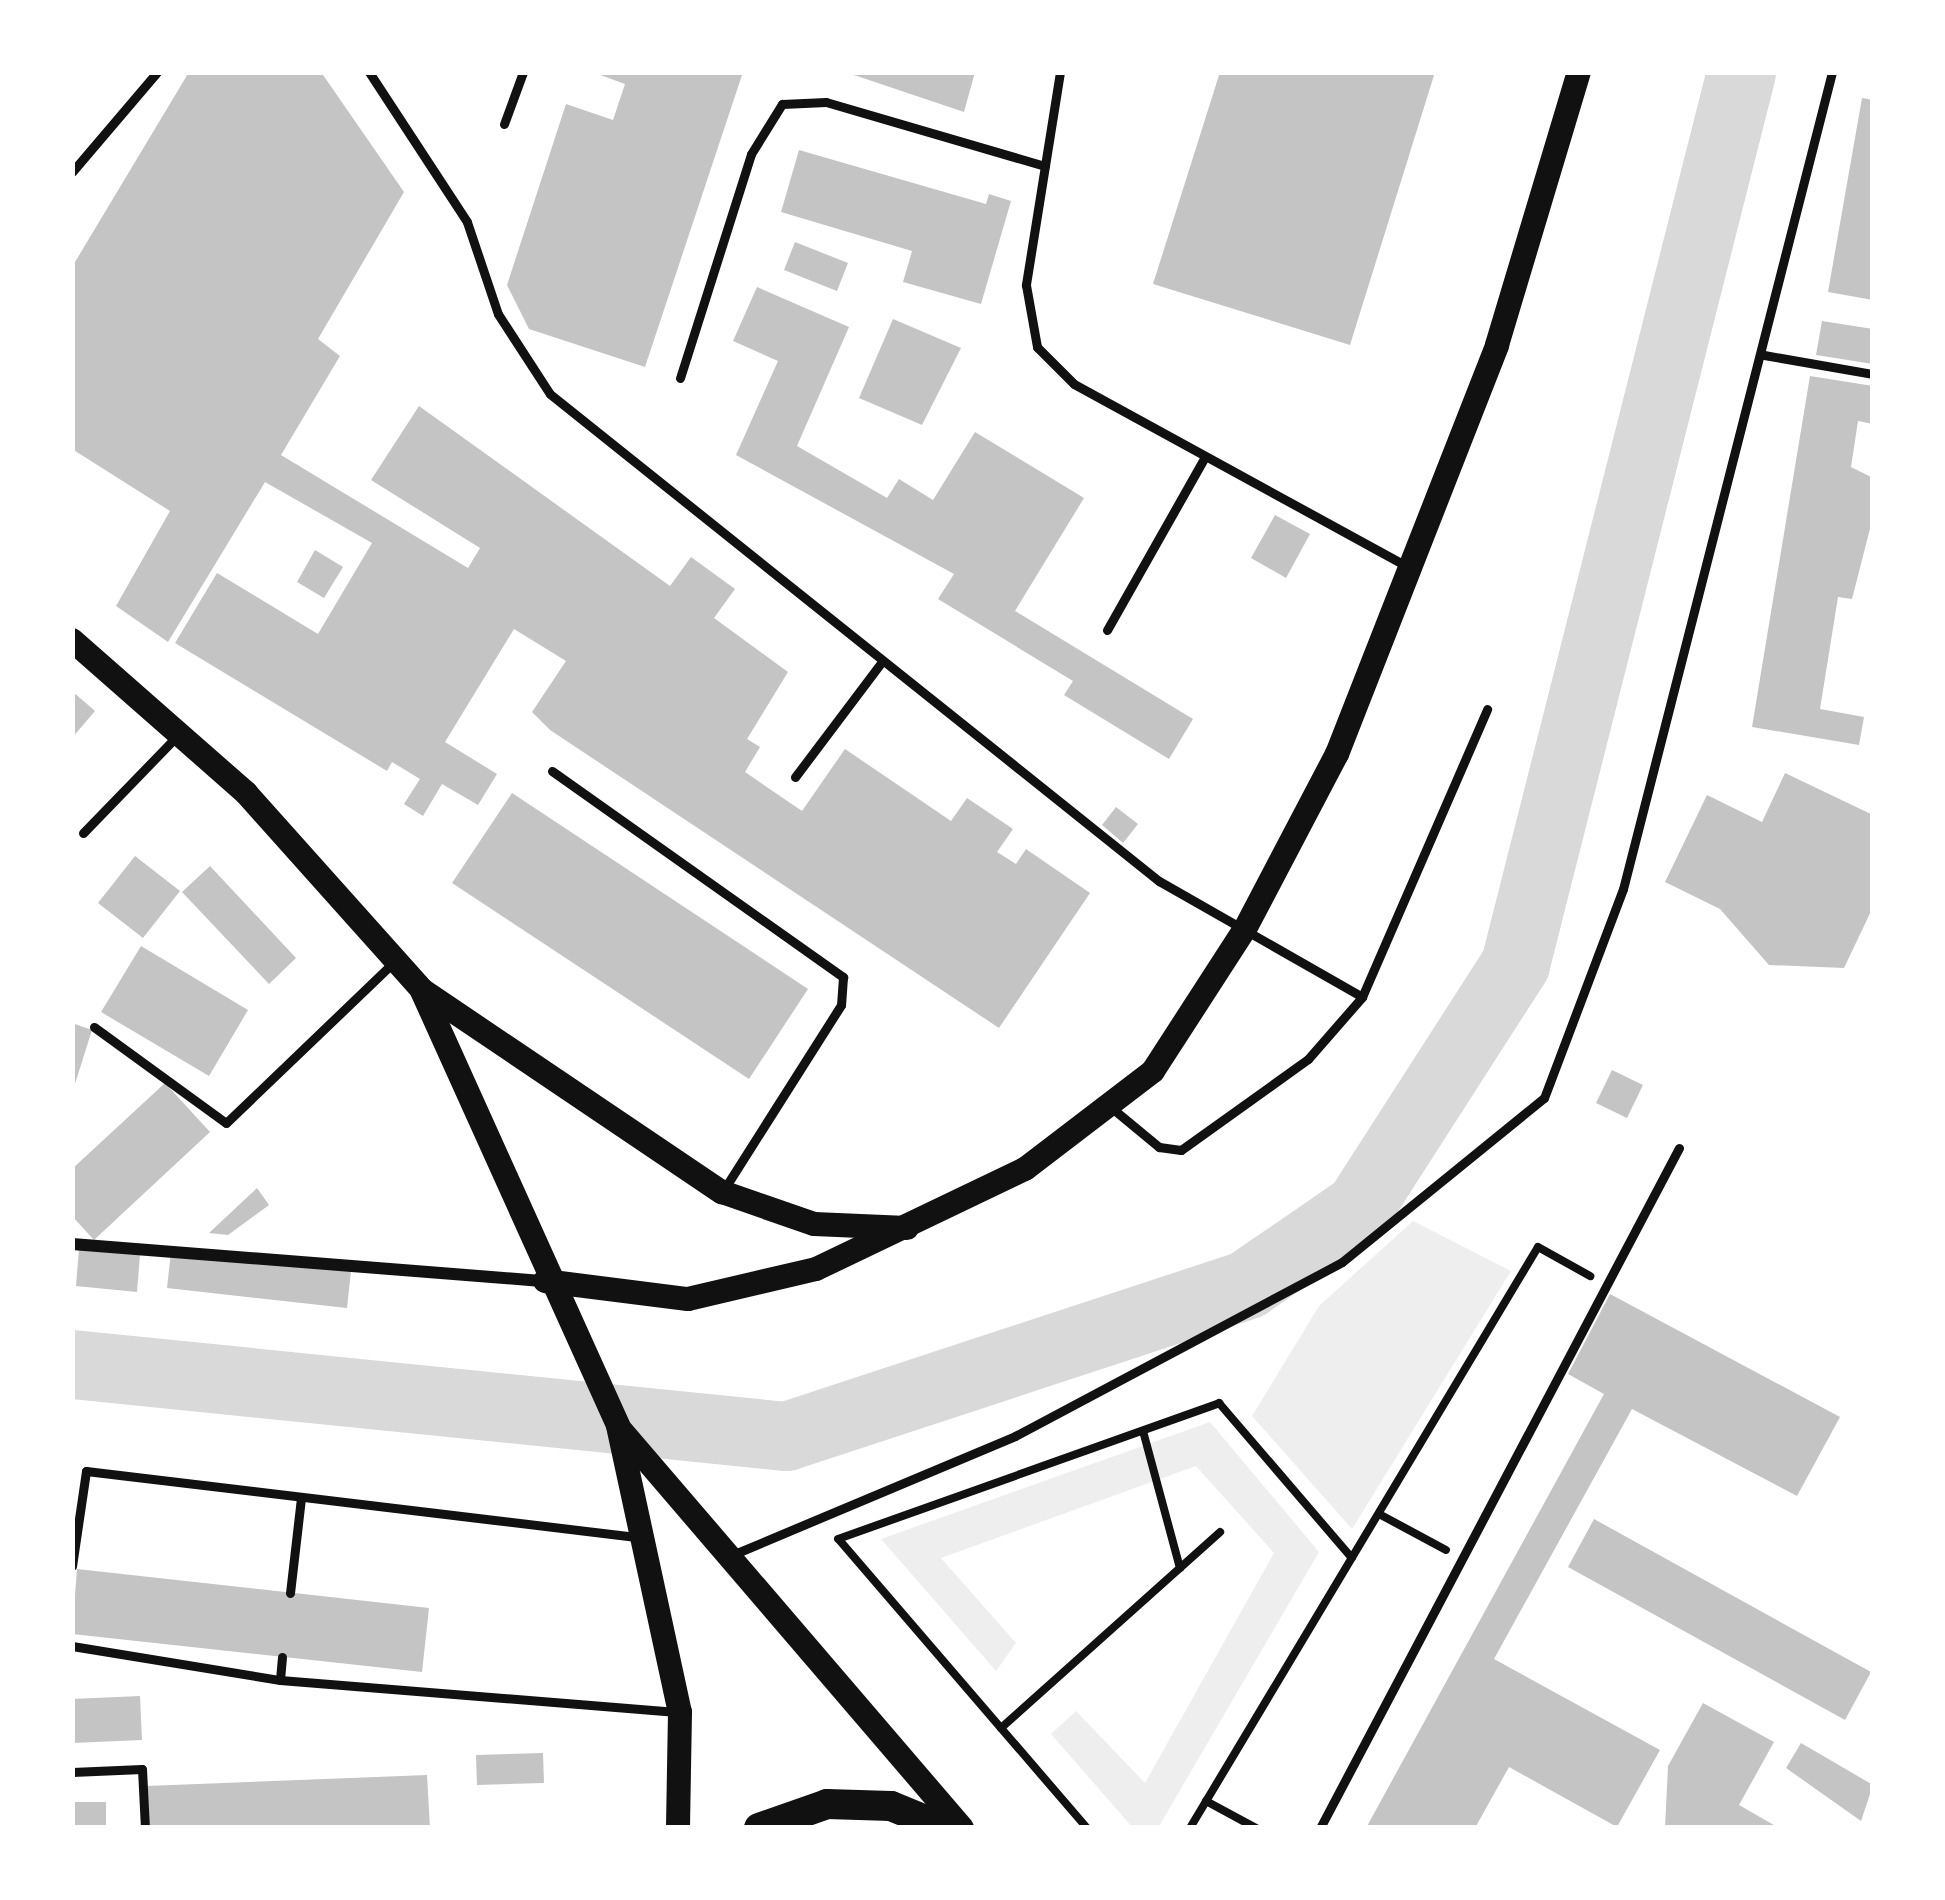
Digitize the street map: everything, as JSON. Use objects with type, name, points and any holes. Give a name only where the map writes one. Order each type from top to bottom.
[{"type":"main road","points":[[545,1281],[688,1299],[816,1269],[915,1228],[1113,1109],[1153,1071],[1245,929],[1337,754],[1497,345],[1580,72]]},
{"type":"main road","points":[[72,640],[183,730],[422,990],[722,1192],[814,1223],[915,1228]]},
{"type":"main road","points":[[422,990],[545,1281],[617,1426],[680,1712],[678,1828]]},
{"type":"main road","points":[[617,1426],[962,1828]]},
{"type":"main road","points":[[759,1828],[827,1804],[892,1806],[946,1828]]},
{"type":"street","points":[[72,1244],[545,1281]]},
{"type":"lane","points":[[72,172],[157,72]]},
{"type":"lane","points":[[370,72],[467,222],[498,314],[550,394],[880,664],[1159,880],[1362,997]]},
{"type":"lane","points":[[504,124],[523,72]]},
{"type":"lane","points":[[1060,72],[1026,284],[1037,347],[1074,384],[1412,568]]},
{"type":"lane","points":[[731,1556],[1016,1436],[1342,1262],[1544,1098],[1623,889],[1764,355],[1832,72]]},
{"type":"lane","points":[[680,378],[751,154],[782,104],[826,102],[1046,166]]},
{"type":"lane","points":[[1764,355],[1873,374]]},
{"type":"lane","points":[[1107,630],[1205,457]]},
{"type":"lane","points":[[795,777],[880,664]]},
{"type":"lane","points":[[1113,1109],[1160,1147],[1194,1144],[1308,1059],[1362,997],[1487,709]]},
{"type":"lane","points":[[83,833],[183,730]]},
{"type":"lane","points":[[552,771],[843,977],[841,1006],[722,1192]]},
{"type":"lane","points":[[94,1027],[226,1123],[396,960]]},
{"type":"lane","points":[[1320,1828],[1679,1148]]},
{"type":"lane","points":[[72,1467],[642,1538]]},
{"type":"lane","points":[[72,1566],[86,1471]]},
{"type":"lane","points":[[290,1593],[301,1498]]},
{"type":"lane","points":[[72,1646],[280,1679],[680,1712]]},
{"type":"lane","points":[[280,1679],[282,1657]]},
{"type":"lane","points":[[72,1772],[142,1769],[145,1828]]},
{"type":"path","points":[[1190,1828],[1538,1247],[1606,1286]]},
{"type":"path","points":[[1087,1828],[838,1539],[1219,1403],[1352,1558]]},
{"type":"path","points":[[1143,1430],[1180,1568]]},
{"type":"path","points":[[1378,1514],[1462,1558]]},
{"type":"path","points":[[1001,1728],[1220,1532]]},
{"type":"path","points":[[1206,1801],[1256,1828]]},
{"type":"shaded area","points":[[1413,1221],[1511,1271],[1352,1529],[1252,1416],[1319,1306]]},
{"type":"shaded area","points":[[1210,1422],[1319,1552],[1158,1828],[1133,1828],[1051,1734],[1076,1711],[1145,1783],[1274,1553],[1196,1466],[941,1558],[1016,1643],[996,1671],[881,1539]]},
{"type":"building","points":[[189,72],[321,72],[404,192],[318,339],[340,356],[281,455],[468,568],[480,548],[371,480],[419,406],[670,586],[691,557],[735,589],[714,618],[788,672],[747,739],[760,747],[745,772],[802,811],[845,749],[951,821],[967,798],[1013,829],[997,852],[1016,864],[1026,849],[1090,893],[999,1028],[550,730],[532,712],[566,661],[514,629],[445,742],[497,774],[478,805],[442,784],[423,816],[404,804],[420,779],[392,762],[387,771],[175,643],[217,573],[318,634],[372,543],[265,482],[168,642],[116,606],[170,511],[72,449],[72,267]]},
{"type":"building","points":[[592,72],[743,72],[645,367],[529,329],[507,285],[566,104],[613,120],[625,84]]},
{"type":"building","points":[[845,72],[975,72],[964,112]]},
{"type":"building","points":[[1220,72],[1435,72],[1350,345],[1153,284]]},
{"type":"building","points":[[1862,98],[1873,100],[1873,300],[1828,292]]},
{"type":"building","points":[[799,150],[986,204],[989,194],[1011,201],[981,304],[903,282],[912,251],[781,212]]},
{"type":"building","points":[[795,242],[848,263],[837,291],[784,270]]},
{"type":"building","points":[[757,287],[849,327],[797,446],[887,498],[899,479],[933,500],[975,432],[1084,498],[1015,611],[1193,719],[1169,759],[1064,695],[1073,681],[938,599],[954,574],[736,455],[778,361],[733,341]]},
{"type":"building","points":[[893,319],[961,348],[922,425],[859,398]]},
{"type":"building","points":[[1822,321],[1873,329],[1873,364],[1816,355]]},
{"type":"building","points":[[1810,376],[1873,386],[1873,424],[1858,421],[1851,467],[1873,478],[1873,517],[1852,599],[1838,597],[1820,709],[1864,717],[1859,745],[1752,727]]},
{"type":"building","points":[[1275,515],[1310,534],[1286,578],[1251,558]]},
{"type":"building","points":[[315,550],[343,567],[324,598],[297,582]]},
{"type":"building","points":[[72,691],[95,711],[72,738]]},
{"type":"building","points":[[1785,773],[1873,815],[1873,907],[1844,968],[1769,965],[1720,909],[1665,882],[1707,795],[1762,822]]},
{"type":"building","points":[[512,793],[808,989],[749,1079],[452,883]]},
{"type":"building","points":[[1116,807],[1138,824],[1123,843],[1102,825]]},
{"type":"building","points":[[135,856],[180,891],[143,938],[98,903]]},
{"type":"building","points":[[210,866],[296,958],[269,984],[182,892]]},
{"type":"building","points":[[141,946],[248,1010],[209,1076],[101,1012]]},
{"type":"building","points":[[72,1023],[92,1030],[73,1090],[72,1090]]},
{"type":"building","points":[[1612,1070],[1643,1085],[1627,1118],[1596,1103]]},
{"type":"building","points":[[165,1083],[210,1132],[94,1240],[72,1216],[72,1169]]},
{"type":"building","points":[[257,1188],[269,1205],[228,1235],[209,1233]]},
{"type":"building","points":[[79,1249],[140,1255],[137,1292],[76,1286]]},
{"type":"building","points":[[171,1252],[351,1271],[347,1308],[167,1288]]},
{"type":"building","points":[[1610,1294],[1840,1417],[1797,1496],[1632,1409],[1494,1659],[1660,1750],[1617,1827],[1509,1767],[1475,1828],[1366,1828],[1604,1394],[1568,1374]]},
{"type":"building","points":[[1594,1519],[1871,1672],[1845,1720],[1568,1567]]},
{"type":"building","points":[[77,1569],[429,1608],[422,1672],[72,1634]]},
{"type":"building","points":[[140,1696],[142,1740],[72,1743],[72,1699]]},
{"type":"building","points":[[1703,1703],[1774,1742],[1739,1805],[1779,1828],[1665,1828],[1668,1766]]},
{"type":"building","points":[[1801,1743],[1873,1785],[1861,1821],[1786,1768]]},
{"type":"building","points":[[543,1753],[544,1783],[477,1785],[476,1755]]},
{"type":"building","points":[[427,1775],[430,1828],[148,1828],[146,1786]]},
{"type":"building","points":[[72,1802],[106,1802],[106,1828],[72,1828]]},
{"type":"waterway","points":[[72,1364],[786,1436],[1247,1284],[1359,1207],[1515,964],[1741,72]]}]
